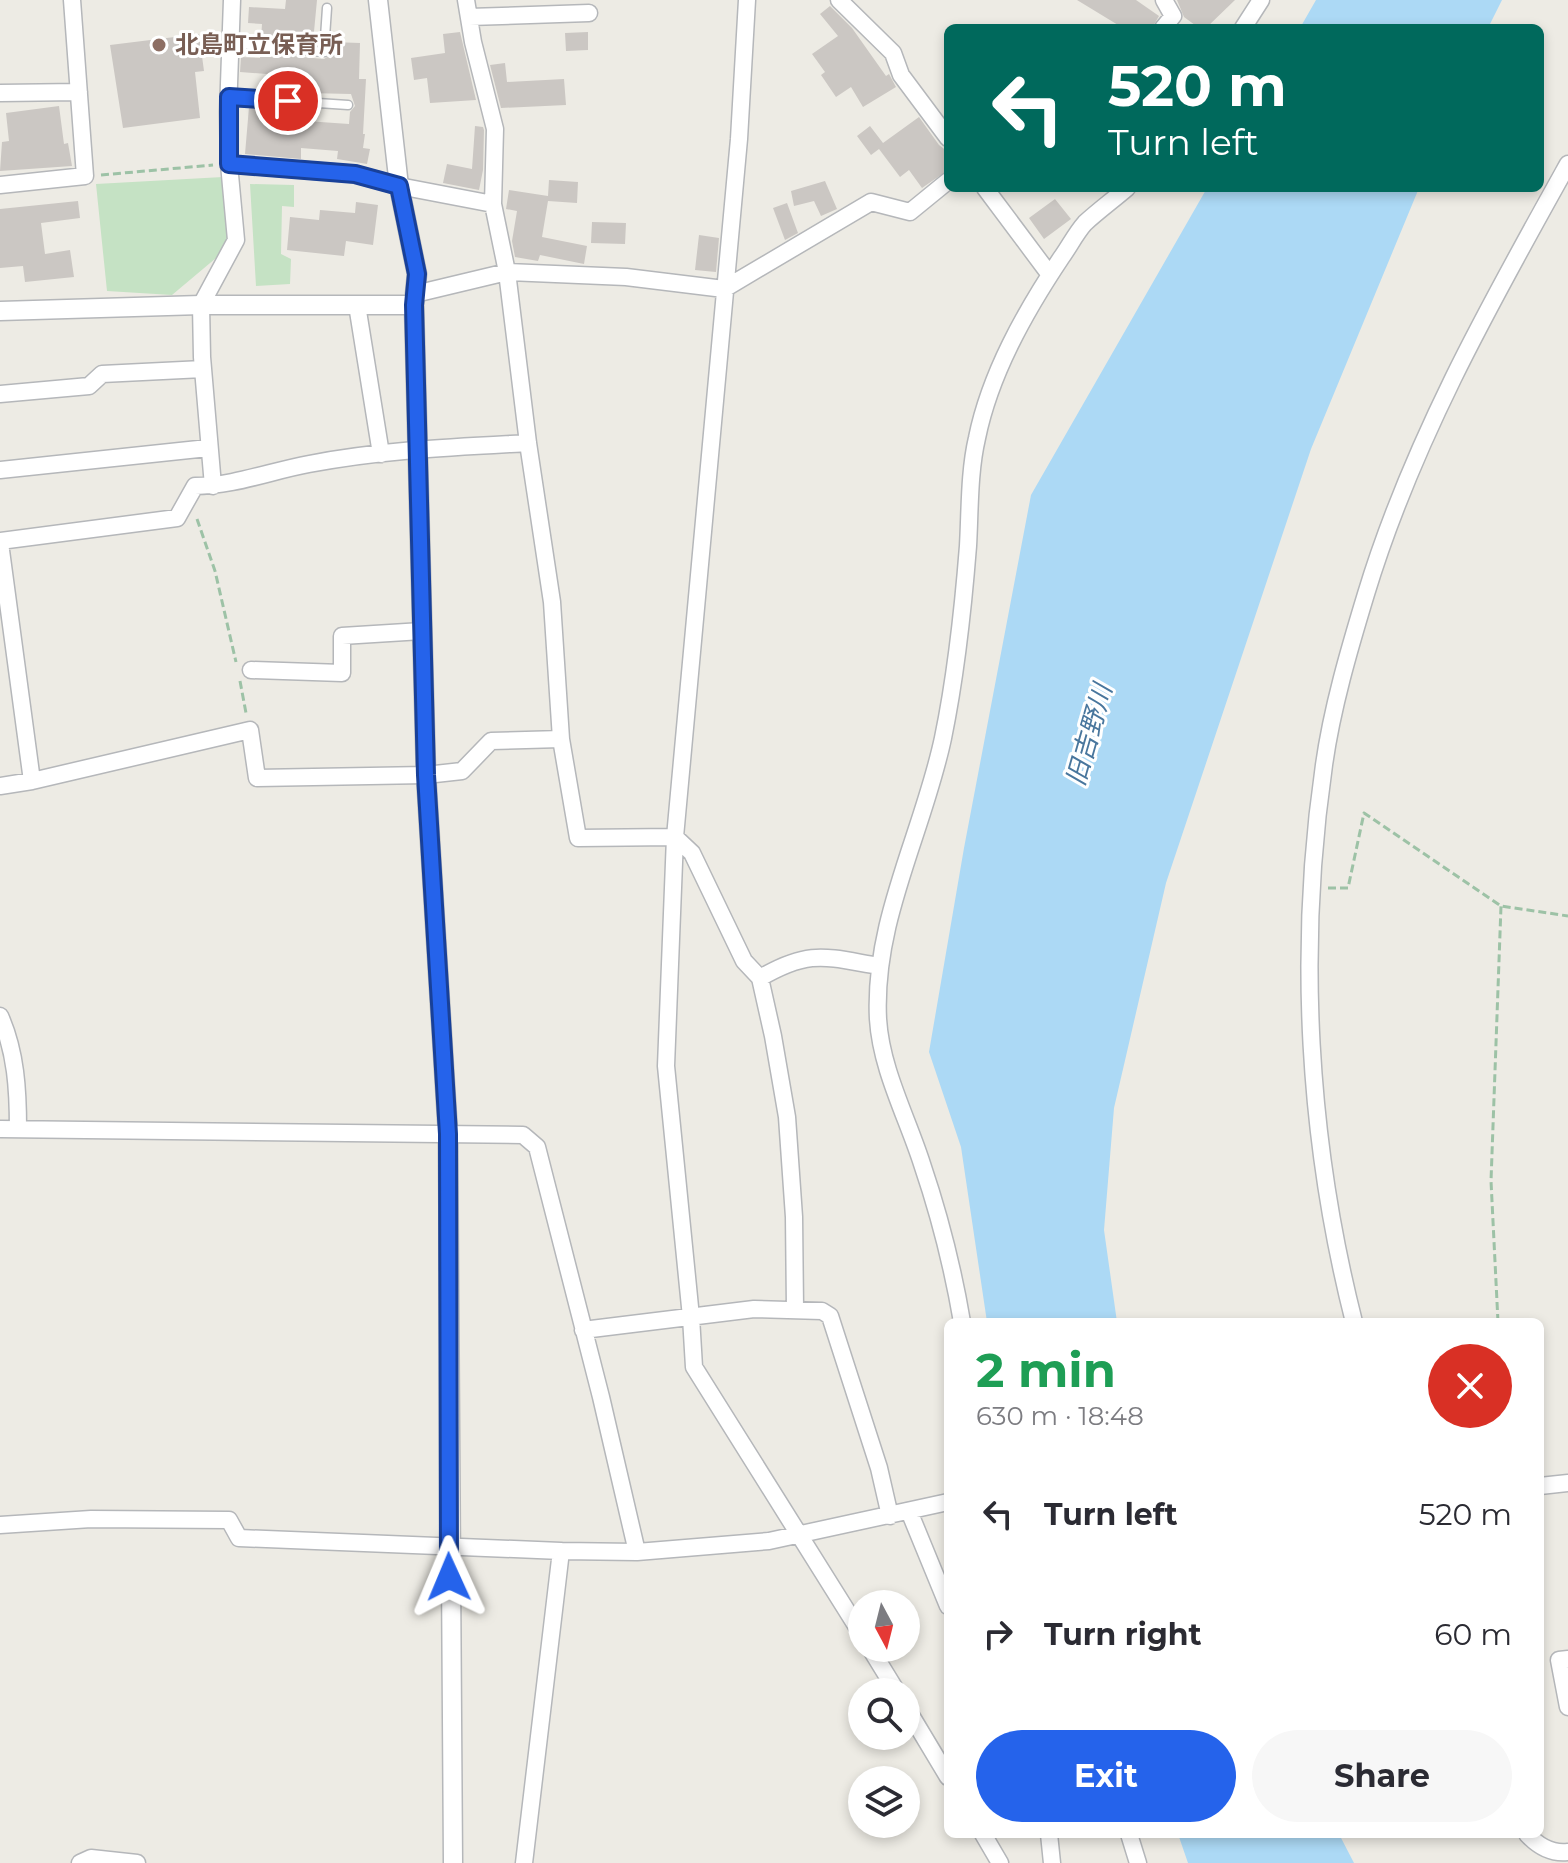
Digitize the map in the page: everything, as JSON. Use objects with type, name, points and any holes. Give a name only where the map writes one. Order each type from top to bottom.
[{"type":"street","points":[[0,185],[85,176],[72,0]]},
{"type":"street","points":[[213,486],[208,448],[201,305],[236,240],[229,164],[232,0]]},
{"type":"street","points":[[378,0],[399,186],[417,274],[414,299],[426,775],[448,1134],[453,1863]]},
{"type":"street","points":[[466,0],[495,129],[493,204],[507,272],[552,602],[561,739],[578,838],[675,837],[692,853],[744,961],[760,978],[787,1117],[794,1217],[795,1309]]},
{"type":"street","points":[[747,0],[739,139],[675,837],[666,1066],[694,1367],[848,1612]]},
{"type":"street","points":[[839,0],[893,53],[901,75],[944,133]]},
{"type":"street","points":[[1164,0],[1173,16],[1166,24]]},
{"type":"street","points":[[1246,24],[1261,0]]},
{"type":"street","points":[[469,17],[589,13]]},
{"type":"street","points":[[0,93],[79,92]]},
{"type":"street","points":[[229,164],[355,174],[493,204]]},
{"type":"street","points":[[1353,1318],[1336,1251],[1317,1124],[1310,1012],[1312,888],[1324,765],[1337,697],[1390,525],[1486,311],[1568,164]]},
{"type":"street","points":[[0,311],[201,305],[357,305],[414,299],[507,272],[626,277],[724,289],[871,202],[910,212],[944,184]]},
{"type":"street","points":[[988,192],[1050,275]]},
{"type":"street","points":[[961,1318],[922,1164],[885,1056],[879,1024],[879,966],[888,915],[913,846],[943,739],[963,601],[979,428],[1000,364],[1050,275],[1084,225],[1122,192]]},
{"type":"street","points":[[357,305],[381,454]]},
{"type":"street","points":[[0,394],[89,386],[102,374],[203,369]]},
{"type":"street","points":[[32,781],[0,542],[177,518],[195,486],[213,486],[310,464],[417,449],[528,443]]},
{"type":"street","points":[[0,470],[208,448]]},
{"type":"street","points":[[251,670],[342,673],[342,636],[422,631]]},
{"type":"street","points":[[0,786],[250,730],[257,778],[426,775],[462,771],[491,741],[561,739]]},
{"type":"street","points":[[760,978],[786,963],[820,956],[879,966]]},
{"type":"street","points":[[0,1016],[9,1035],[18,1129]]},
{"type":"street","points":[[0,1129],[523,1135],[537,1147],[637,1552]]},
{"type":"street","points":[[583,1330],[754,1309],[822,1311],[830,1316],[879,1468],[890,1516]]},
{"type":"street","points":[[1544,1486],[1568,1483]]},
{"type":"street","points":[[0,1525],[91,1519],[229,1520],[239,1538],[637,1552],[769,1541],[944,1503]]},
{"type":"street","points":[[909,1511],[944,1596]]},
{"type":"street","points":[[524,1863],[561,1551]]},
{"type":"street","points":[[1568,1659],[1559,1660],[1568,1707]]},
{"type":"street","points":[[920,1730],[944,1770]]},
{"type":"street","points":[[985,1838],[1000,1863]]},
{"type":"street","points":[[1049,1838],[1052,1863]]},
{"type":"street","points":[[1130,1838],[1138,1863]]},
{"type":"street","points":[[1531,1838],[1558,1853],[1568,1852]]},
{"type":"street","points":[[80,1863],[91,1858],[128,1862]]},
{"type":"lane","points":[[230,43],[324,52],[327,8]]},
{"type":"lane","points":[[229,97],[348,105]]},
{"type":"path","points":[[85,176],[229,164]]},
{"type":"path","points":[[189,497],[215,571],[250,730]]},
{"type":"path","points":[[1312,888],[1348,888],[1364,813],[1501,906],[1568,916]]},
{"type":"path","points":[[1498,1318],[1491,1181],[1501,906]]},
{"type":"green space","points":[[223,177],[228,235],[222,253],[172,295],[107,291],[96,184]]},
{"type":"green space","points":[[250,184],[294,185],[294,207],[282,206],[281,254],[291,259],[290,284],[256,286]]},
{"type":"water","points":[[1316,0],[1502,0],[1490,24],[1302,24]]},
{"type":"water","name":"旧吉野川","points":[[1205,192],[1417,192],[1311,449],[1166,883],[1114,1108],[1104,1230],[1116,1318],[986,1318],[961,1147],[929,1052],[1031,495]]},
{"type":"water","points":[[1179,1838],[1341,1838],[1354,1863],[1188,1863]]},
{"type":"building","points":[[286,0],[317,0],[313,42],[318,44],[261,39],[262,24],[248,23],[249,7],[285,9]]},
{"type":"building","points":[[1077,0],[1136,0],[1159,16],[1154,24],[1116,24]]},
{"type":"building","points":[[1177,0],[1235,0],[1210,24],[1194,24],[1184,17]]},
{"type":"building","points":[[830,6],[852,28],[896,87],[863,107],[851,87],[836,97],[821,75],[825,72],[812,54],[838,36],[820,14]]},
{"type":"building","points":[[460,32],[476,100],[430,103],[427,78],[414,80],[411,58],[445,53],[443,34]]},
{"type":"building","points":[[588,32],[588,50],[566,51],[565,33]]},
{"type":"building","points":[[199,34],[204,71],[195,72],[200,118],[123,128],[110,45]]},
{"type":"building","points":[[332,42],[360,43],[359,79],[366,79],[363,148],[370,149],[367,164],[337,159],[338,151],[301,148],[301,159],[245,154],[249,107],[278,110],[277,119],[349,124],[350,112],[355,106],[351,94],[307,93],[308,87],[279,87],[280,75],[240,72],[241,57],[260,58],[260,53],[324,59],[330,55]]},
{"type":"building","points":[[505,63],[507,82],[564,79],[566,105],[501,108],[490,65]]},
{"type":"building","points":[[59,106],[64,144],[68,143],[72,166],[0,171],[2,142],[9,141],[6,113]]},
{"type":"building","points":[[919,117],[944,149],[944,173],[922,188],[909,170],[900,177],[879,149],[871,155],[857,136],[870,126],[883,143]]},
{"type":"building","points":[[475,126],[484,130],[479,190],[443,183],[447,164],[472,169]]},
{"type":"building","points":[[549,180],[578,182],[577,203],[548,201],[542,237],[587,246],[584,264],[540,255],[538,261],[515,257],[512,241],[517,211],[506,209],[509,190],[548,196]]},
{"type":"building","points":[[825,181],[837,209],[821,216],[814,201],[794,206],[791,191]]},
{"type":"building","points":[[1055,199],[1071,219],[1044,239],[1029,218]]},
{"type":"building","points":[[78,201],[80,218],[41,223],[45,254],[70,250],[74,277],[25,282],[23,266],[0,268],[0,209]]},
{"type":"building","points":[[356,202],[378,205],[373,245],[346,241],[344,256],[287,250],[290,217],[319,220],[320,210],[355,213]]},
{"type":"building","points":[[787,203],[798,233],[785,240],[773,208]]},
{"type":"building","points":[[592,222],[626,223],[625,244],[591,243]]},
{"type":"building","points":[[699,235],[719,238],[716,272],[695,270]]},
{"type":"place","name":"北島町立保育所","points":[[159,45]]},
{"type":"route","points":[[288,101],[229,97],[229,164],[355,174],[399,186],[417,274],[414,305],[426,775],[448,1134],[449,1577]]}]
